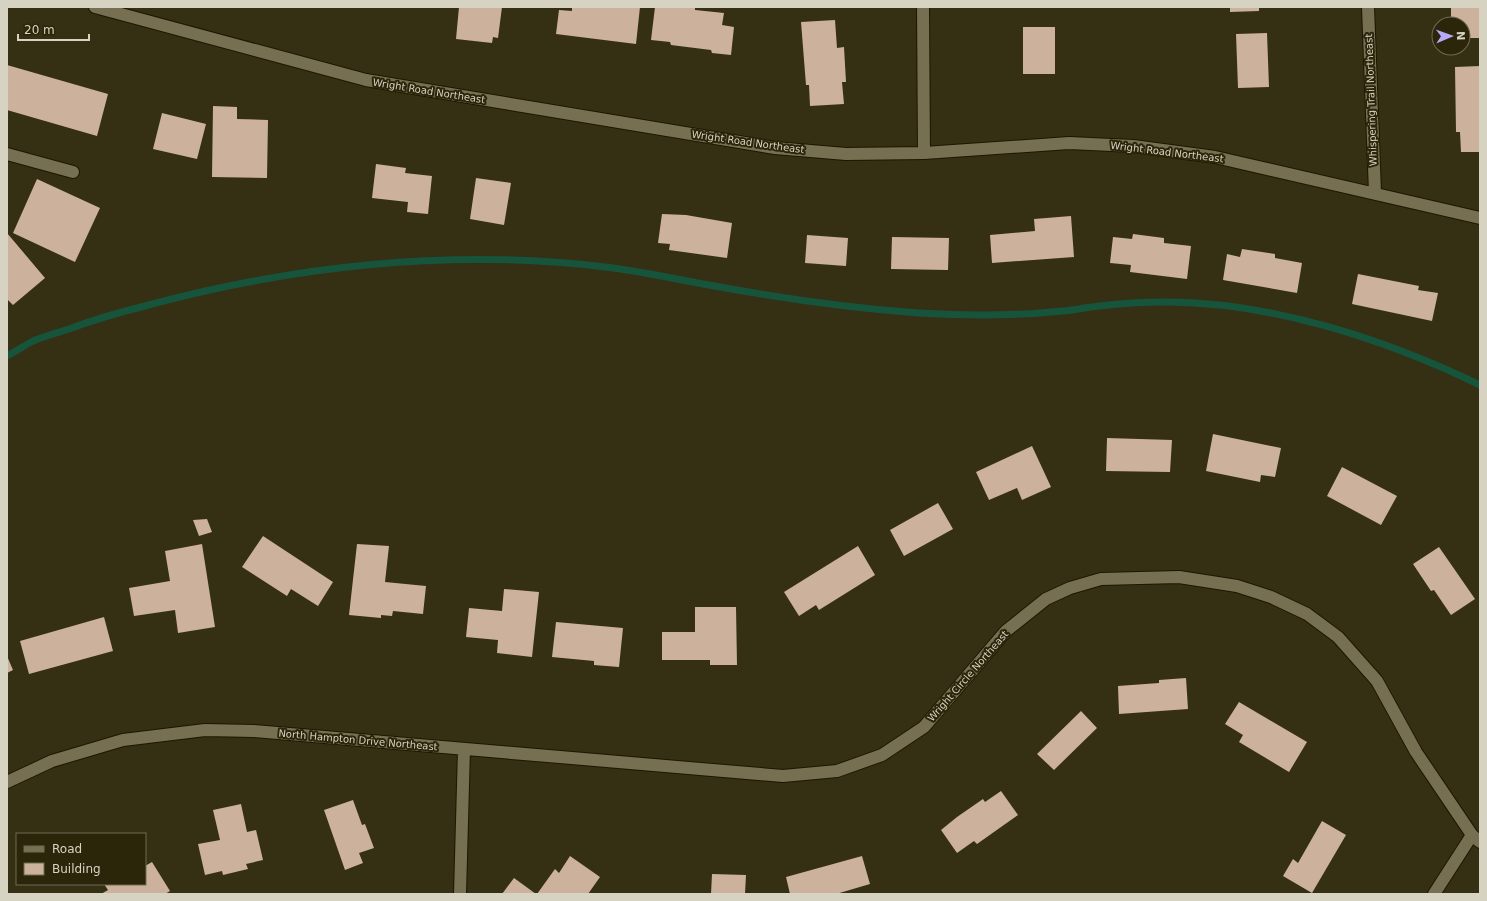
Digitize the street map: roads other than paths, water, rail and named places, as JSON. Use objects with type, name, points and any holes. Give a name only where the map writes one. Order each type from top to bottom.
[{"type":"street","name":"Wright Road Northeast","points":[[94,7],[366,80],[775,148],[846,154],[924,153],[1069,143],[1133,146],[1215,157],[1480,218]]},
{"type":"street","points":[[923,7],[924,153]]},
{"type":"street","name":"Whispering Trail Northeast","points":[[1368,7],[1375,193]]},
{"type":"street","points":[[7,154],[73,172]]},
{"type":"street","name":"Wright Circle Northeast","points":[[717,771],[783,776],[837,771],[882,755],[924,727],[1006,631],[1046,599],[1070,588],[1101,579],[1179,577],[1237,586],[1271,597],[1306,614],[1338,637],[1377,681],[1416,752],[1476,838]]},
{"type":"street","name":"North Hampton Drive Northeast","points":[[7,782],[52,761],[123,740],[205,730],[254,731],[717,771]]},
{"type":"street","points":[[460,894],[464,749]]},
{"type":"street","points":[[1434,894],[1476,838]]},
{"type":"waterway","points":[[7,356],[37,339],[105,317],[198,293],[255,281],[313,271],[372,264],[430,260],[489,259],[605,267],[788,298],[919,313],[1009,315],[1068,311],[1117,304],[1159,302],[1208,304],[1248,309],[1328,327],[1367,339],[1444,368],[1480,385]]}]
